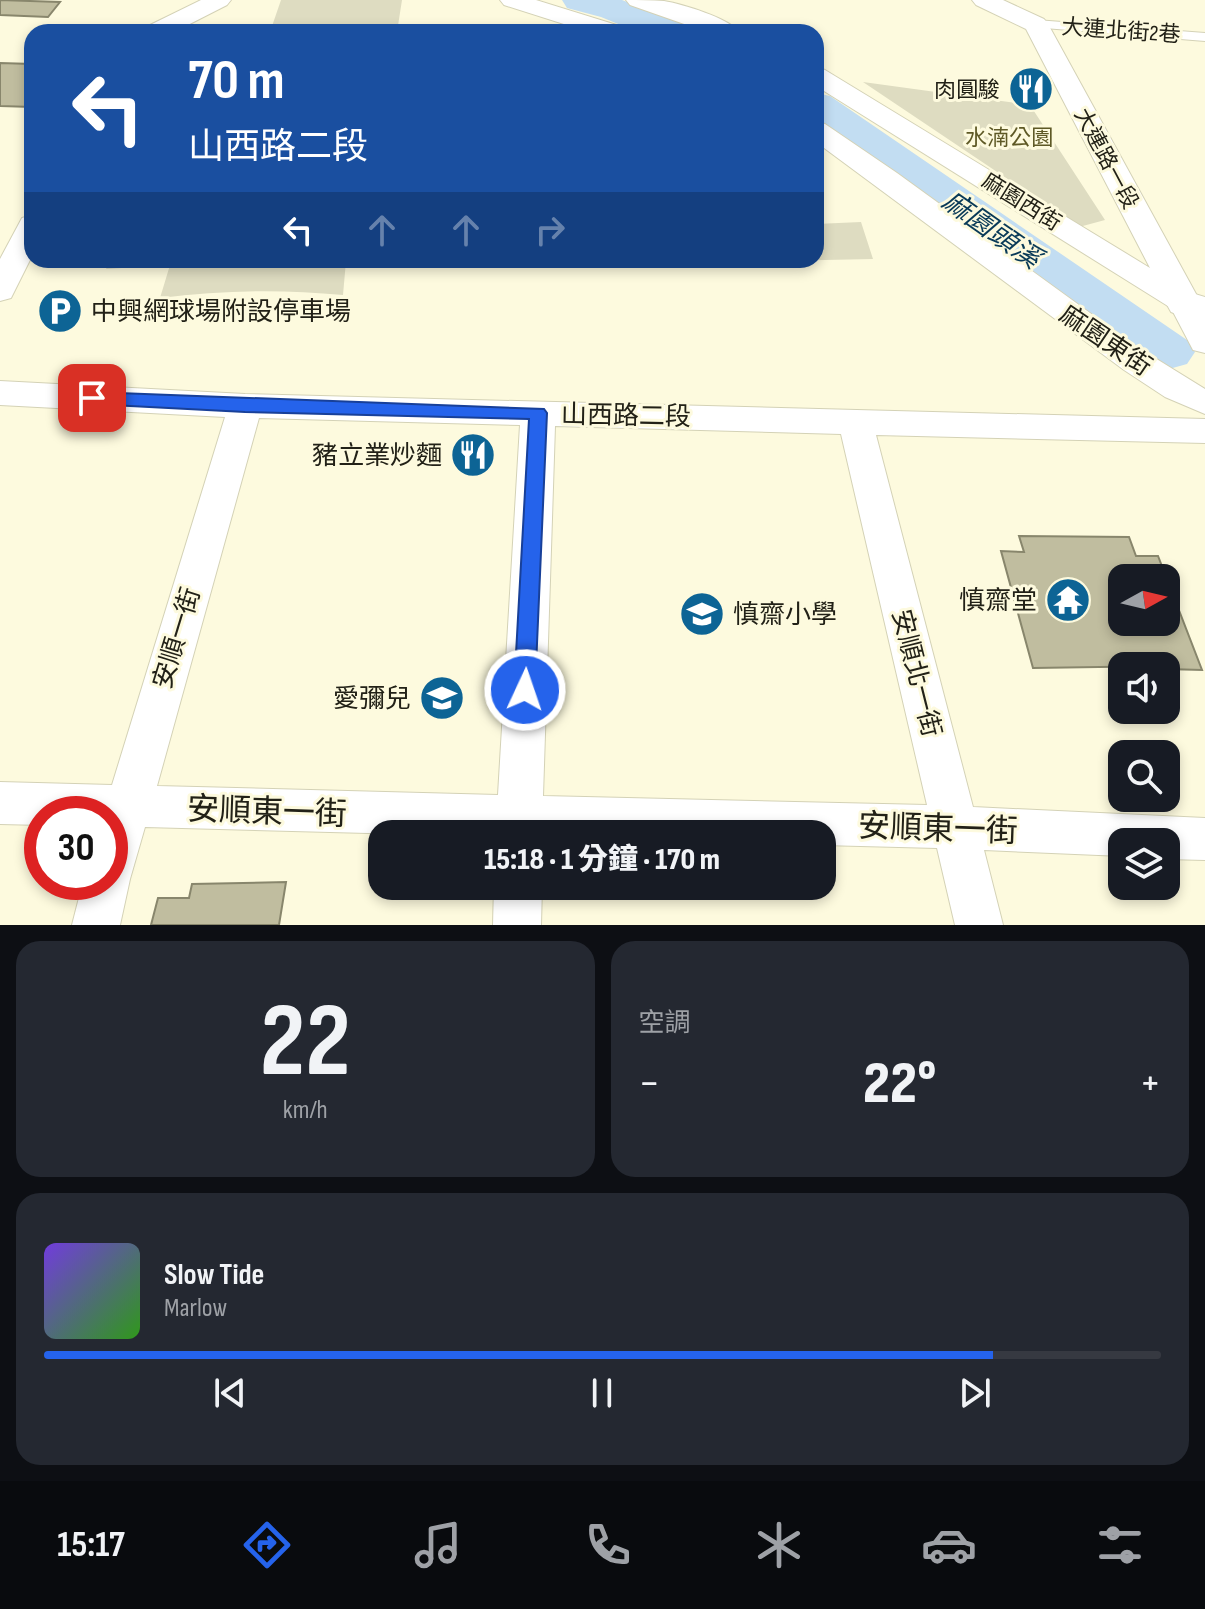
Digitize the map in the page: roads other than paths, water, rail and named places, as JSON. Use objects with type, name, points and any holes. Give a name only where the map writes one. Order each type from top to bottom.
[{"type":"street","points":[[171,24],[219,0]]},
{"type":"street","points":[[512,0],[588,24]]},
{"type":"street","points":[[984,0],[1044,13]]},
{"type":"street","points":[[648,1],[707,24]]},
{"type":"street","name":"大連路一段","points":[[1044,13],[1195,308],[1205,342]]},
{"type":"street","name":"麻園西街","points":[[824,80],[1195,308]]},
{"type":"street","name":"麻園東街","points":[[824,135],[859,158],[1014,277],[1123,353],[1205,402]]},
{"type":"street","points":[[0,291],[24,241]]},
{"type":"street","name":"山西路二段","points":[[0,393],[245,406],[1205,431]]},
{"type":"street","name":"安順一街","points":[[128,801],[245,406]]},
{"type":"street","points":[[520,820],[538,413]]},
{"type":"street","name":"安順北一街","points":[[855,421],[979,925]]},
{"type":"street","name":"安順東一街","points":[[0,803],[24,804]]},
{"type":"street","name":"安順東一街","points":[[128,808],[389,820]]},
{"type":"street","name":"安順東一街","points":[[836,827],[956,827],[1205,839]]},
{"type":"street","points":[[96,925],[102,900]]},
{"type":"street","points":[[517,925],[518,900]]},
{"type":"lane","name":"大連北街2巷","points":[[1044,13],[1205,37]]},
{"type":"waterway","name":"麻園頭溪","points":[[580,0],[614,9],[651,24]]},
{"type":"waterway","name":"麻園頭溪","points":[[824,111],[1169,352]]},
{"type":"place","name":"肉圓駿","points":[[1031,89]]},
{"type":"place","name":"中興網球場附設停車場","points":[[60,311]]},
{"type":"place","name":"豬立業炒麵","points":[[473,455]]},
{"type":"place","name":"慎齋堂","points":[[1068,600]]},
{"type":"place","name":"慎齋小學","points":[[702,614]]},
{"type":"place","name":"愛彌兒","points":[[442,698]]},
{"type":"park label","name":"水湳公園","points":[[1009,137]]}]
